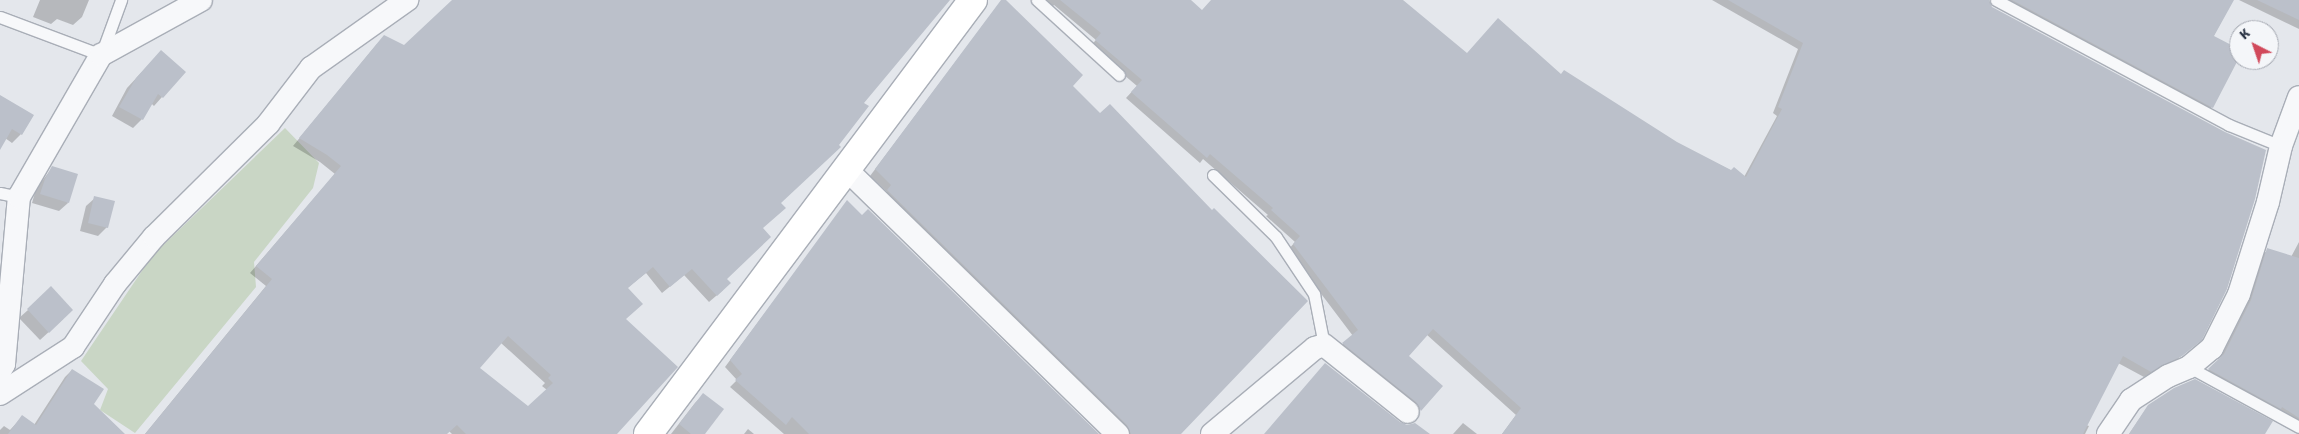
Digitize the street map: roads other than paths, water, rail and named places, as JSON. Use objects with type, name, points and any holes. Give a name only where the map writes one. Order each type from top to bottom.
[{"type":"street","points":[[0,371],[4,364],[9,195],[100,55],[201,0]]},
{"type":"street","points":[[0,394],[73,347],[115,284],[154,237],[268,124],[311,68],[407,0]]},
{"type":"street","points":[[648,434],[973,0]]},
{"type":"street","points":[[2108,434],[2131,400],[2168,376],[2189,367],[2212,348],[2239,294],[2268,202],[2281,146],[2299,97]]},
{"type":"street","points":[[846,169],[1118,434]]},
{"type":"street","points":[[1212,434],[1315,348],[1324,345],[1408,412]]},
{"type":"lane","points":[[0,17],[100,55],[121,0]]},
{"type":"lane","points":[[1037,0],[1119,75]]},
{"type":"lane","points":[[1996,0],[2229,125],[2281,146]]},
{"type":"lane","points":[[1213,175],[1276,237],[1314,294],[1324,345]]},
{"type":"lane","points":[[2189,367],[2299,427]]}]
